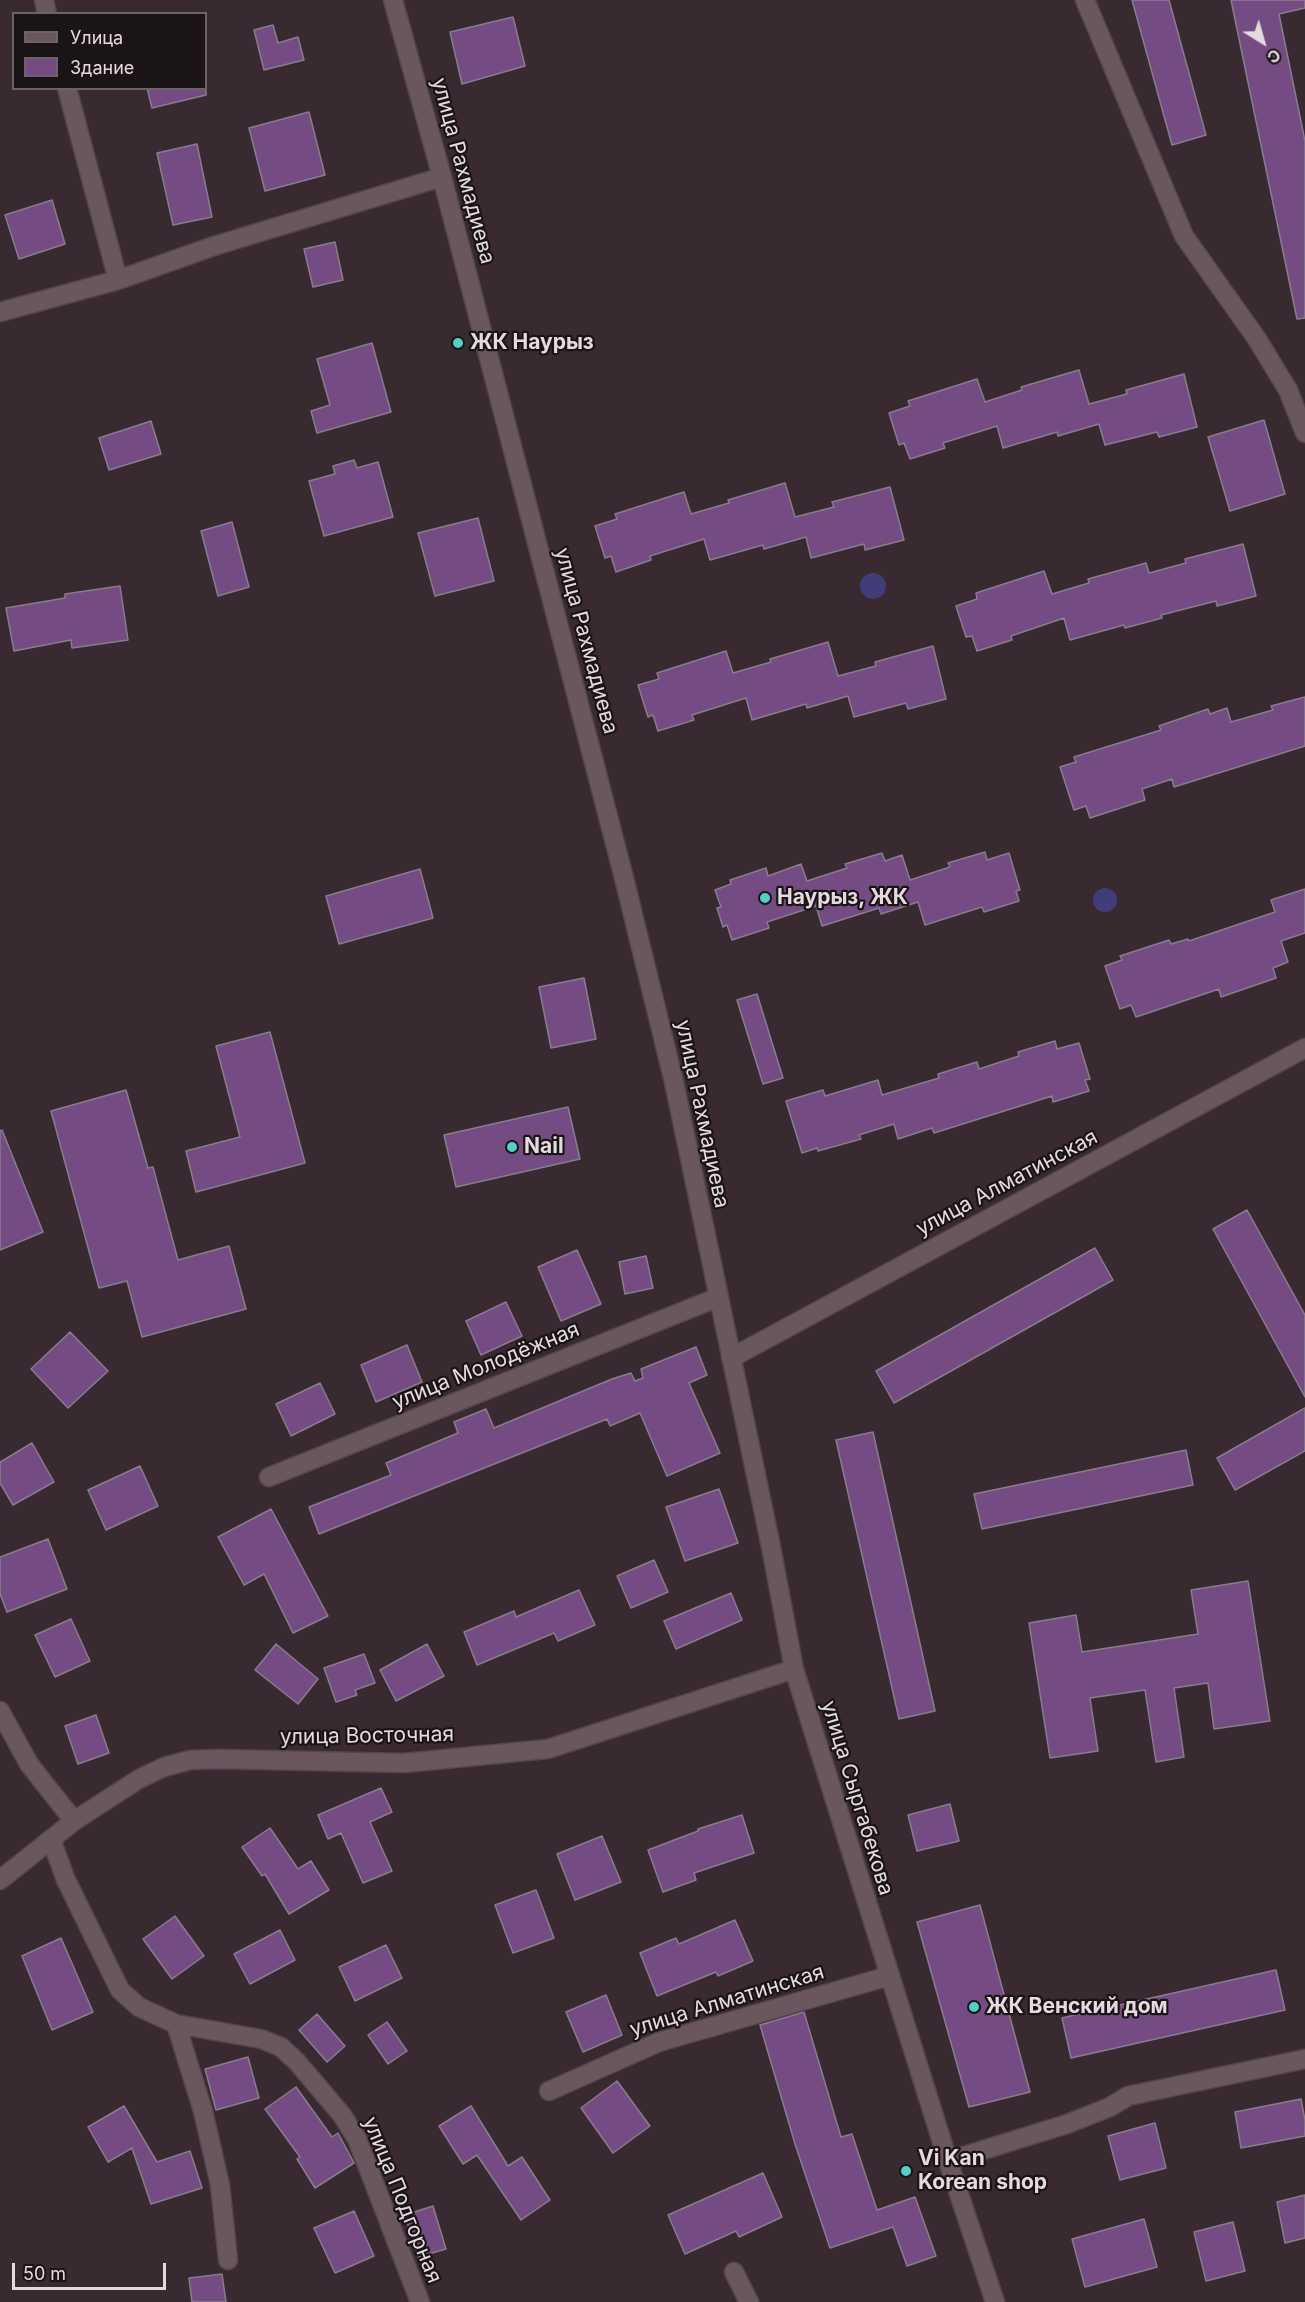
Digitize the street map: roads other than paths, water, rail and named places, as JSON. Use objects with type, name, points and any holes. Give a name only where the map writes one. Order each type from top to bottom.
[{"type":"street","name":"улица Рахмадиева","points":[[393,0],[442,177],[623,874],[674,1083],[719,1297]]},
{"type":"street","points":[[1085,0],[1184,236],[1257,339],[1288,390],[1305,433]]},
{"type":"street","points":[[68,90],[118,280]]},
{"type":"street","points":[[0,312],[118,280],[214,246],[442,177]]},
{"type":"street","name":"улица Алматинская","points":[[731,1358],[1305,1048]]},
{"type":"street","name":"улица Сыргабекова","points":[[719,1297],[794,1669],[889,1976],[995,2302]]},
{"type":"street","name":"улица Молодёжная","points":[[269,1477],[719,1297]]},
{"type":"street","name":"улица Восточная","points":[[0,1880],[74,1821],[139,1779],[164,1767],[190,1760],[404,1762],[549,1749],[794,1669]]},
{"type":"street","points":[[0,1711],[29,1764],[74,1821]]},
{"type":"street","name":"улица Подгорная","points":[[51,1839],[66,1880],[120,1990],[139,2007],[176,2024],[261,2039],[281,2047],[297,2062],[342,2115],[357,2139],[420,2302]]},
{"type":"street","name":"улица Алматинская","points":[[549,2091],[659,2042],[889,1976]]},
{"type":"street","points":[[176,2024],[202,2111],[220,2185],[228,2260]]},
{"type":"street","points":[[948,2161],[1067,2124],[1110,2107],[1128,2096],[1305,2059]]},
{"type":"street","points":[[734,2272],[749,2302]]},
{"type":"place","name":"ЖК Наурыз","points":[[458,343]]},
{"type":"place","name":"Наурыз, ЖК","points":[[765,898]]},
{"type":"place","name":"Nail","points":[[512,1147]]},
{"type":"place","name":"ЖК Венский дом","points":[[974,2007]]},
{"type":"place","name":"Vi Kan Korean shop","points":[[906,2171]]}]
